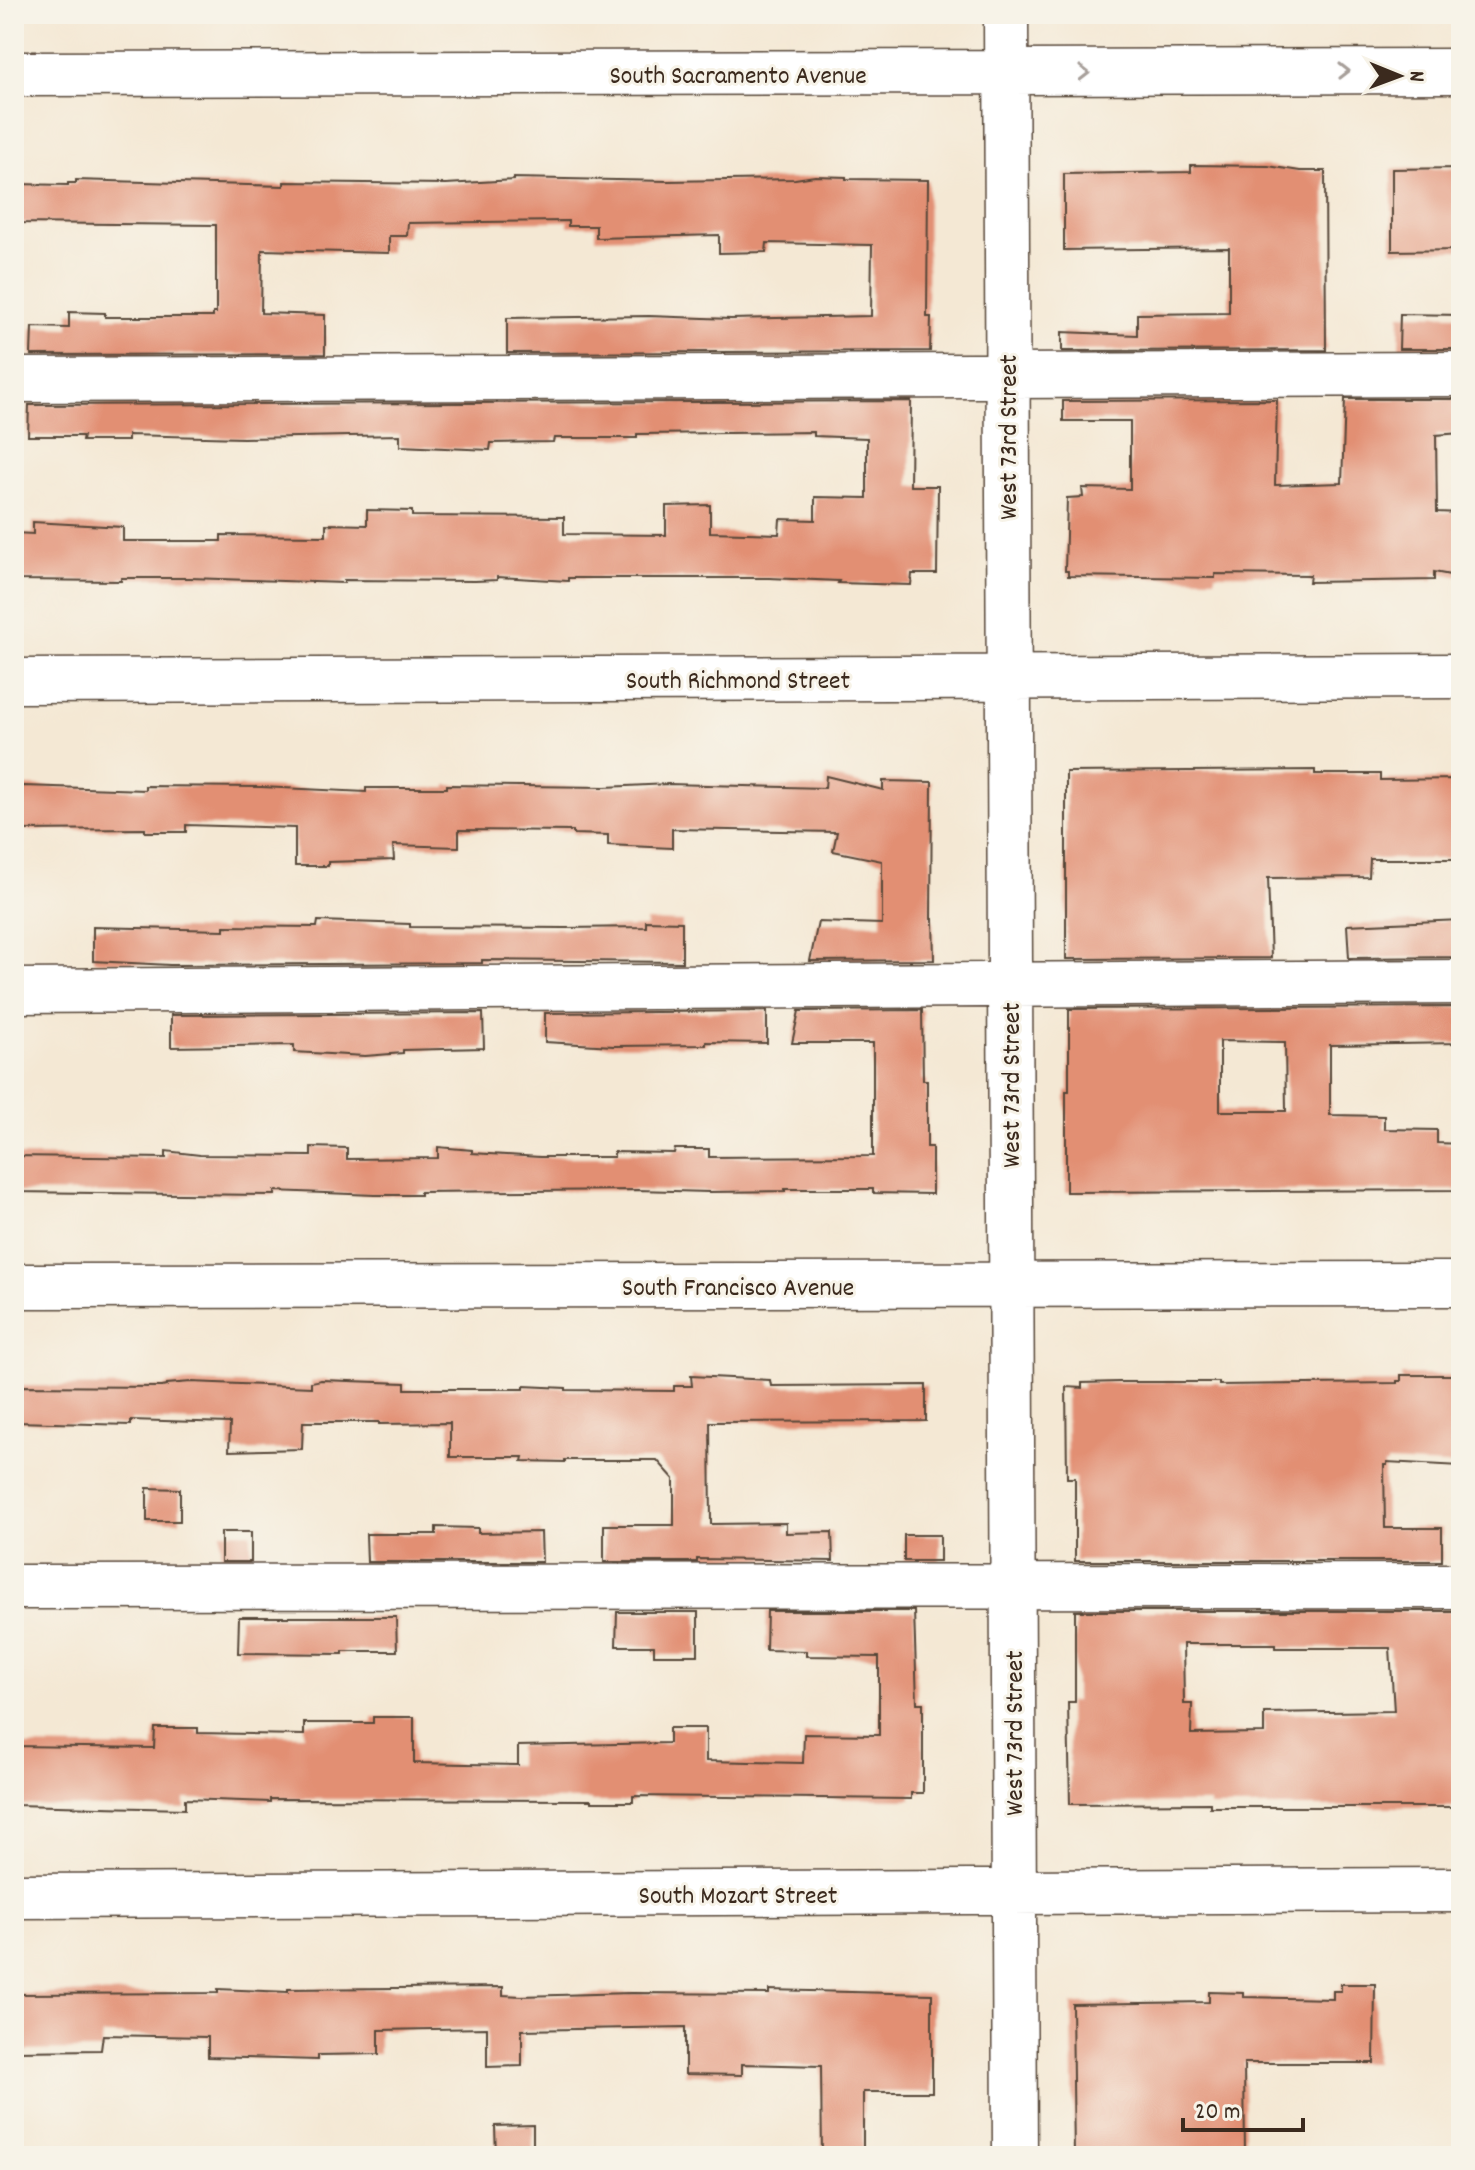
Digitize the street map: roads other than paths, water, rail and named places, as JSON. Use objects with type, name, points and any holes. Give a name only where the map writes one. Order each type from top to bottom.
[{"type":"street","name":"West 73rd Street","points":[[1006,14],[1015,2156]]},
{"type":"street","name":"South Sacramento Avenue","points":[[14,74],[1461,71]]},
{"type":"street","points":[[14,380],[1461,374]]},
{"type":"street","name":"South Richmond Street","points":[[14,681],[1461,676]]},
{"type":"street","points":[[14,991],[1461,982]]},
{"type":"street","name":"South Francisco Avenue","points":[[14,1286],[1461,1284]]},
{"type":"street","points":[[14,1587],[1461,1586]]},
{"type":"street","name":"South Mozart Street","points":[[14,1896],[1461,1890]]}]
